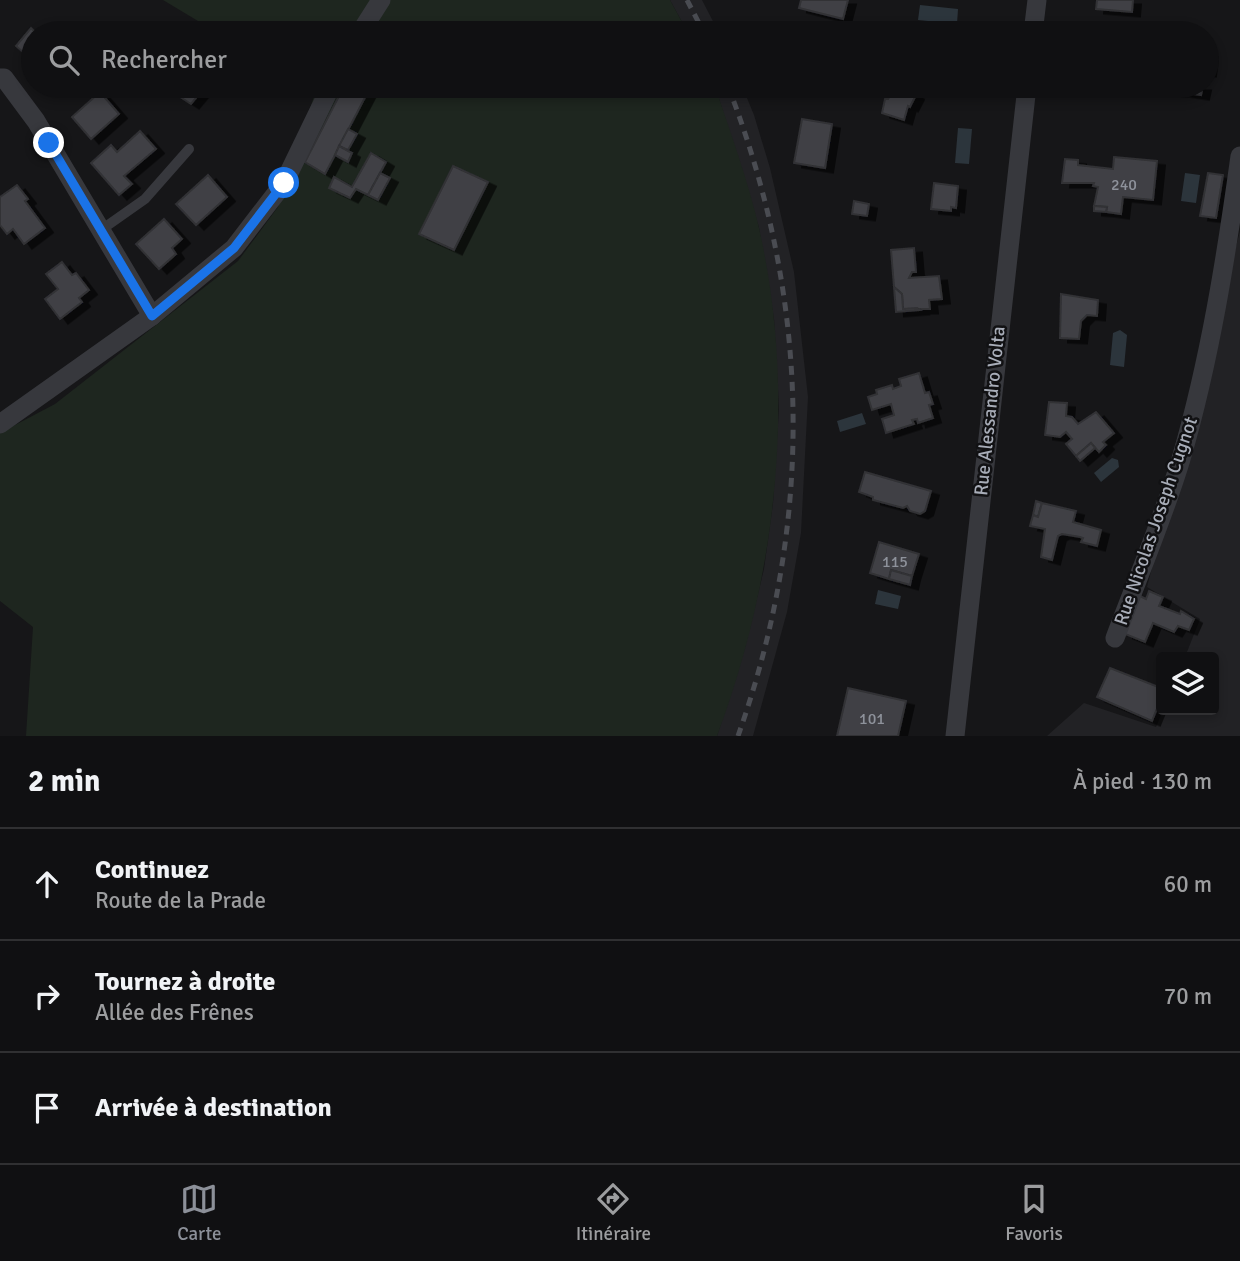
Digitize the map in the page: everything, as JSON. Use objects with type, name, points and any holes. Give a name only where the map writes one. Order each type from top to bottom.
[{"type":"street","points":[[368,21],[381,0]]},
{"type":"street","points":[[1034,21],[1037,0]]},
{"type":"street","points":[[0,78],[4,78],[36,121],[152,316]]},
{"type":"street","points":[[0,424],[152,316],[234,248],[284,183],[325,98]]},
{"type":"street","name":"Rue Alessandro Volta","points":[[955,736],[1026,98]]},
{"type":"street","name":"Rue Nicolas Joseph Cugnot","points":[[1115,638],[1180,462],[1203,380],[1228,243],[1240,156]]},
{"type":"lane","points":[[101,230],[145,200],[189,149]]},
{"type":"shaded area","points":[[163,0],[670,0],[681,21],[198,21]]},
{"type":"shaded area","points":[[670,0],[702,0],[713,21],[681,21]]},
{"type":"shaded area","points":[[920,5],[958,9],[957,21],[918,20]]},
{"type":"shaded area","points":[[313,98],[719,98],[759,228],[771,291],[777,355],[778,420],[775,485],[767,549],[738,675],[717,736],[26,736],[33,627],[0,601],[0,433],[55,404],[238,261],[278,207]]},
{"type":"shaded area","points":[[719,98],[747,98],[770,168],[794,272],[808,397],[801,533],[787,612],[753,736],[717,736],[745,647],[764,569],[773,503],[779,408],[774,319],[759,228]]},
{"type":"shaded area","points":[[958,128],[972,129],[969,164],[955,163]]},
{"type":"shaded area","points":[[1185,173],[1200,175],[1196,203],[1181,201]]},
{"type":"shaded area","points":[[1240,231],[1240,736],[1047,736],[1084,703],[1156,727],[1161,715],[1219,715],[1219,652],[1187,652],[1200,619],[1147,587]]},
{"type":"shaded area","points":[[1120,330],[1127,335],[1124,367],[1110,365],[1113,333]]},
{"type":"shaded area","points":[[862,413],[866,424],[840,432],[837,421]]},
{"type":"shaded area","points":[[1112,458],[1118,460],[1119,467],[1101,482],[1094,473]]},
{"type":"shaded area","points":[[878,590],[901,596],[898,609],[875,604]]},
{"type":"building","points":[[801,0],[848,0],[843,19],[799,8]]},
{"type":"building","points":[[1097,0],[1133,0],[1132,12],[1096,9]]},
{"type":"building","points":[[93,98],[105,98],[119,114],[91,139],[72,117]]},
{"type":"building","points":[[182,98],[196,98],[191,104]]},
{"type":"building","points":[[338,98],[365,98],[325,174],[305,162]]},
{"type":"building","points":[[914,98],[910,107],[908,106],[904,120],[882,113],[885,99]]},
{"type":"building","points":[[802,119],[832,124],[825,168],[794,163]]},
{"type":"building","points":[[348,129],[357,134],[348,150],[339,146]]},
{"type":"building","points":[[140,131],[156,149],[124,176],[132,184],[119,195],[91,163],[111,145],[117,152]]},
{"type":"building","points":[[339,146],[352,153],[348,162],[335,155]]},
{"type":"building","points":[[371,153],[386,162],[368,195],[356,189],[350,198],[329,188],[334,177],[352,187]]},
{"type":"building","points":[[1114,157],[1157,161],[1153,200],[1123,197],[1121,214],[1106,212],[1107,207],[1094,206],[1098,187],[1093,186],[1094,183],[1062,183],[1065,159],[1078,160],[1078,165],[1113,169]]},
{"type":"building","points":[[453,166],[488,182],[454,250],[419,234]]},
{"type":"building","points":[[380,173],[390,178],[378,200],[368,195]]},
{"type":"building","points":[[1208,173],[1223,175],[1216,218],[1200,216]]},
{"type":"building","points":[[208,175],[227,197],[196,225],[176,204]]},
{"type":"building","points":[[934,183],[958,186],[956,208],[951,207],[951,211],[931,209]]},
{"type":"building","points":[[17,185],[45,228],[24,244],[13,229],[7,234],[0,225],[0,197]]},
{"type":"building","points":[[854,201],[869,204],[867,216],[852,214]]},
{"type":"building","points":[[1094,206],[1107,207],[1106,212],[1094,211]]},
{"type":"building","points":[[164,219],[182,239],[172,248],[176,254],[159,269],[136,244]]},
{"type":"building","points":[[914,248],[916,272],[912,272],[909,278],[939,276],[942,299],[929,300],[930,309],[903,309],[902,294],[894,287],[891,250]]},
{"type":"building","points":[[62,262],[72,275],[76,273],[89,290],[79,298],[82,302],[60,319],[45,299],[58,289],[46,274]]},
{"type":"building","points":[[894,287],[902,294],[903,309],[920,310],[896,312]]},
{"type":"building","points":[[1061,294],[1098,300],[1097,316],[1087,315],[1081,321],[1079,339],[1060,338]]},
{"type":"building","points":[[919,373],[925,393],[929,392],[933,404],[929,405],[933,418],[918,423],[917,419],[912,420],[914,424],[886,433],[882,419],[894,415],[891,404],[872,410],[868,397],[877,394],[876,390],[892,385],[893,389],[901,386],[899,379]]},
{"type":"building","points":[[1049,402],[1067,403],[1066,416],[1072,417],[1078,424],[1096,412],[1114,433],[1103,442],[1106,445],[1099,452],[1091,443],[1076,456],[1066,444],[1072,439],[1066,432],[1060,437],[1045,435]]},
{"type":"building","points":[[1091,443],[1095,448],[1080,461],[1076,456]]},
{"type":"building","points":[[865,472],[931,491],[925,511],[920,514],[910,511],[907,506],[903,508],[873,500],[873,497],[859,492]]},
{"type":"building","points":[[1036,501],[1042,503],[1038,517],[1033,515]]},
{"type":"building","points":[[1042,503],[1076,511],[1073,522],[1101,530],[1097,546],[1081,542],[1083,538],[1062,534],[1058,536],[1052,560],[1041,557],[1045,529],[1030,526],[1033,515],[1038,517]]},
{"type":"building","points":[[879,542],[919,554],[912,576],[891,570],[889,579],[870,573]]},
{"type":"building","points":[[891,570],[912,576],[910,585],[889,579]]},
{"type":"building","points":[[1149,591],[1163,597],[1159,606],[1180,614],[1181,611],[1194,619],[1189,630],[1178,626],[1174,632],[1153,623],[1145,642],[1125,634],[1140,596],[1146,599]]},
{"type":"building","points":[[1110,668],[1156,686],[1156,711],[1152,721],[1097,697]]},
{"type":"building","points":[[848,688],[906,701],[898,736],[837,736]]},
{"type":"railway","points":[[687,0],[698,21]]},
{"type":"railway","points":[[732,98],[755,167],[775,248],[788,329],[793,410],[791,492],[781,573],[763,655],[738,736]]},
{"type":"route","points":[[49,143],[152,316],[234,248],[284,183]]}]
